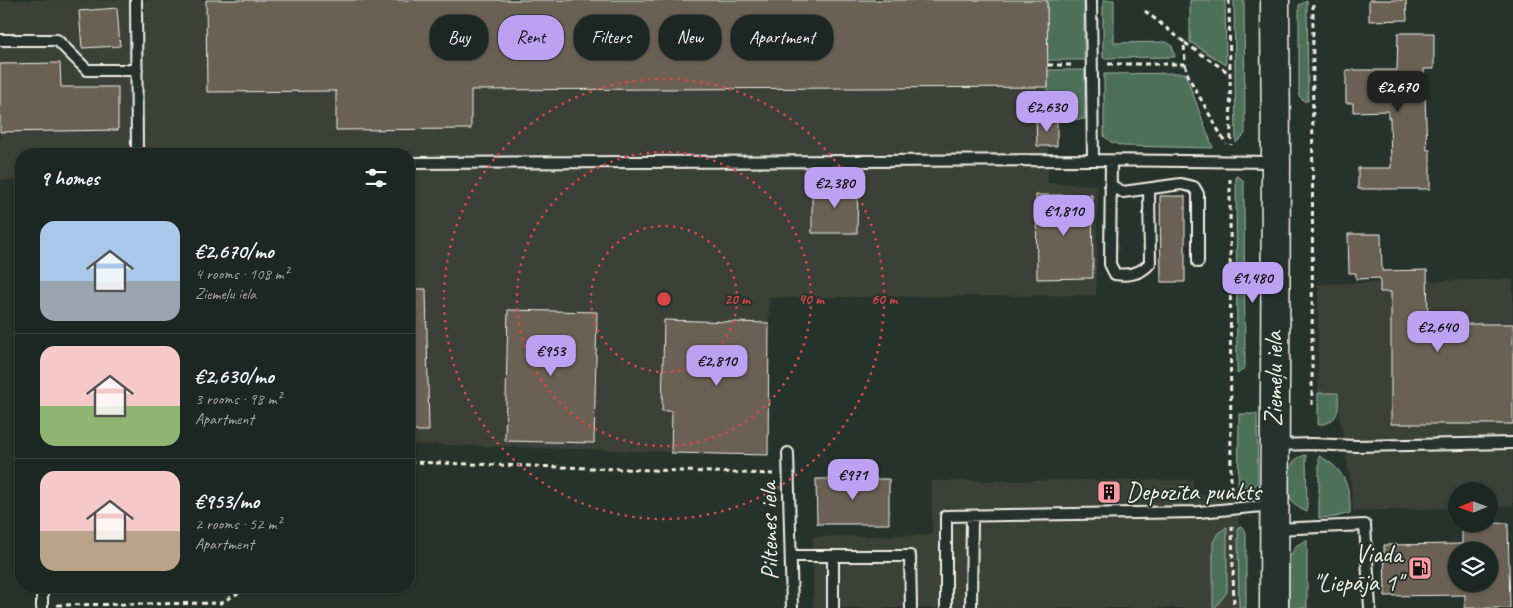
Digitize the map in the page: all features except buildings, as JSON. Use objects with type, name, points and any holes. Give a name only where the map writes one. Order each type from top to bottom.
[{"type":"street","name":"Ziemeļu iela","points":[[1274,608],[1275,0]]},
{"type":"lane","points":[[136,0],[136,148]]},
{"type":"lane","points":[[1091,0],[1093,160]]},
{"type":"lane","points":[[0,40],[57,40],[87,70],[136,70]]},
{"type":"lane","points":[[415,163],[1093,160],[1276,162]]},
{"type":"lane","points":[[1111,161],[1110,264],[1115,274],[1126,276],[1144,271],[1150,263],[1149,189]]},
{"type":"lane","points":[[1110,185],[1123,192],[1181,184],[1194,187],[1198,194],[1198,262]]},
{"type":"lane","points":[[1274,444],[1356,446],[1513,443]]},
{"type":"lane","name":"Piltenes iela","points":[[788,453],[792,608]]},
{"type":"lane","points":[[946,608],[946,516],[1231,510],[1274,517],[1365,526],[1370,608]]},
{"type":"lane","points":[[971,608],[972,516]]},
{"type":"lane","points":[[791,556],[910,556],[910,608]]},
{"type":"lane","points":[[833,556],[833,608]]},
{"type":"lane","points":[[42,593],[42,606]]},
{"type":"path","points":[[1184,42],[1188,78],[1231,154],[1229,0]]},
{"type":"path","points":[[1312,406],[1313,0]]},
{"type":"path","points":[[1145,11],[1184,42],[1230,73]]},
{"type":"path","points":[[1048,65],[1185,64]]},
{"type":"path","points":[[1230,162],[1231,510],[1234,608]]},
{"type":"path","points":[[415,462],[789,475]]},
{"type":"path","points":[[42,606],[221,603],[238,593]]},
{"type":"shaded area","points":[[0,0],[1047,0],[1048,183],[1098,185],[1096,295],[769,298],[768,455],[415,444],[415,148],[15,148],[15,180],[0,180]]},
{"type":"shaded area","points":[[1513,279],[1513,506],[1498,507],[1498,482],[1448,482],[1448,508],[1353,511],[1338,393],[1318,393],[1318,284]]},
{"type":"shaded area","points":[[1193,480],[1193,495],[1237,494],[1238,496],[1239,608],[813,608],[813,537],[932,535],[932,481]]},
{"type":"green space","points":[[1047,0],[1084,0],[1084,60],[1047,60]]},
{"type":"green space","points":[[1103,0],[1114,0],[1114,43],[1167,42],[1172,46],[1175,57],[1103,58]]},
{"type":"green space","points":[[1190,0],[1225,0],[1226,65],[1190,42]]},
{"type":"green space","points":[[1234,0],[1244,0],[1245,134],[1236,143]]},
{"type":"green space","points":[[1307,1],[1308,101],[1304,101],[1299,96],[1299,5]]},
{"type":"green space","points":[[1048,70],[1085,70],[1085,119],[1048,120]]},
{"type":"green space","points":[[1185,73],[1213,148],[1122,146],[1111,142],[1104,136],[1104,74]]},
{"type":"green space","points":[[1236,176],[1242,179],[1244,184],[1245,368],[1237,374]]},
{"type":"green space","points":[[1318,393],[1338,393],[1338,410],[1330,421],[1318,425]]},
{"type":"green space","points":[[1239,414],[1257,414],[1258,481],[1250,491],[1238,496]]},
{"type":"green space","points":[[1306,455],[1307,512],[1298,507],[1291,499],[1289,485],[1293,463],[1298,458]]},
{"type":"green space","points":[[1319,456],[1335,466],[1344,479],[1349,495],[1350,513],[1335,517],[1319,518]]},
{"type":"green space","points":[[1241,526],[1246,532],[1246,608],[1239,608],[1238,527]]},
{"type":"green space","points":[[1227,527],[1227,592],[1215,608],[1213,608],[1213,542],[1218,533]]},
{"type":"green space","points":[[1307,540],[1307,608],[1289,608],[1289,558],[1297,545]]},
{"type":"place","name":"Depozīta punkts","points":[[1109,492]]},
{"type":"place","name":"Viada \"Liepāja 1\"","points":[[1420,568]]}]
